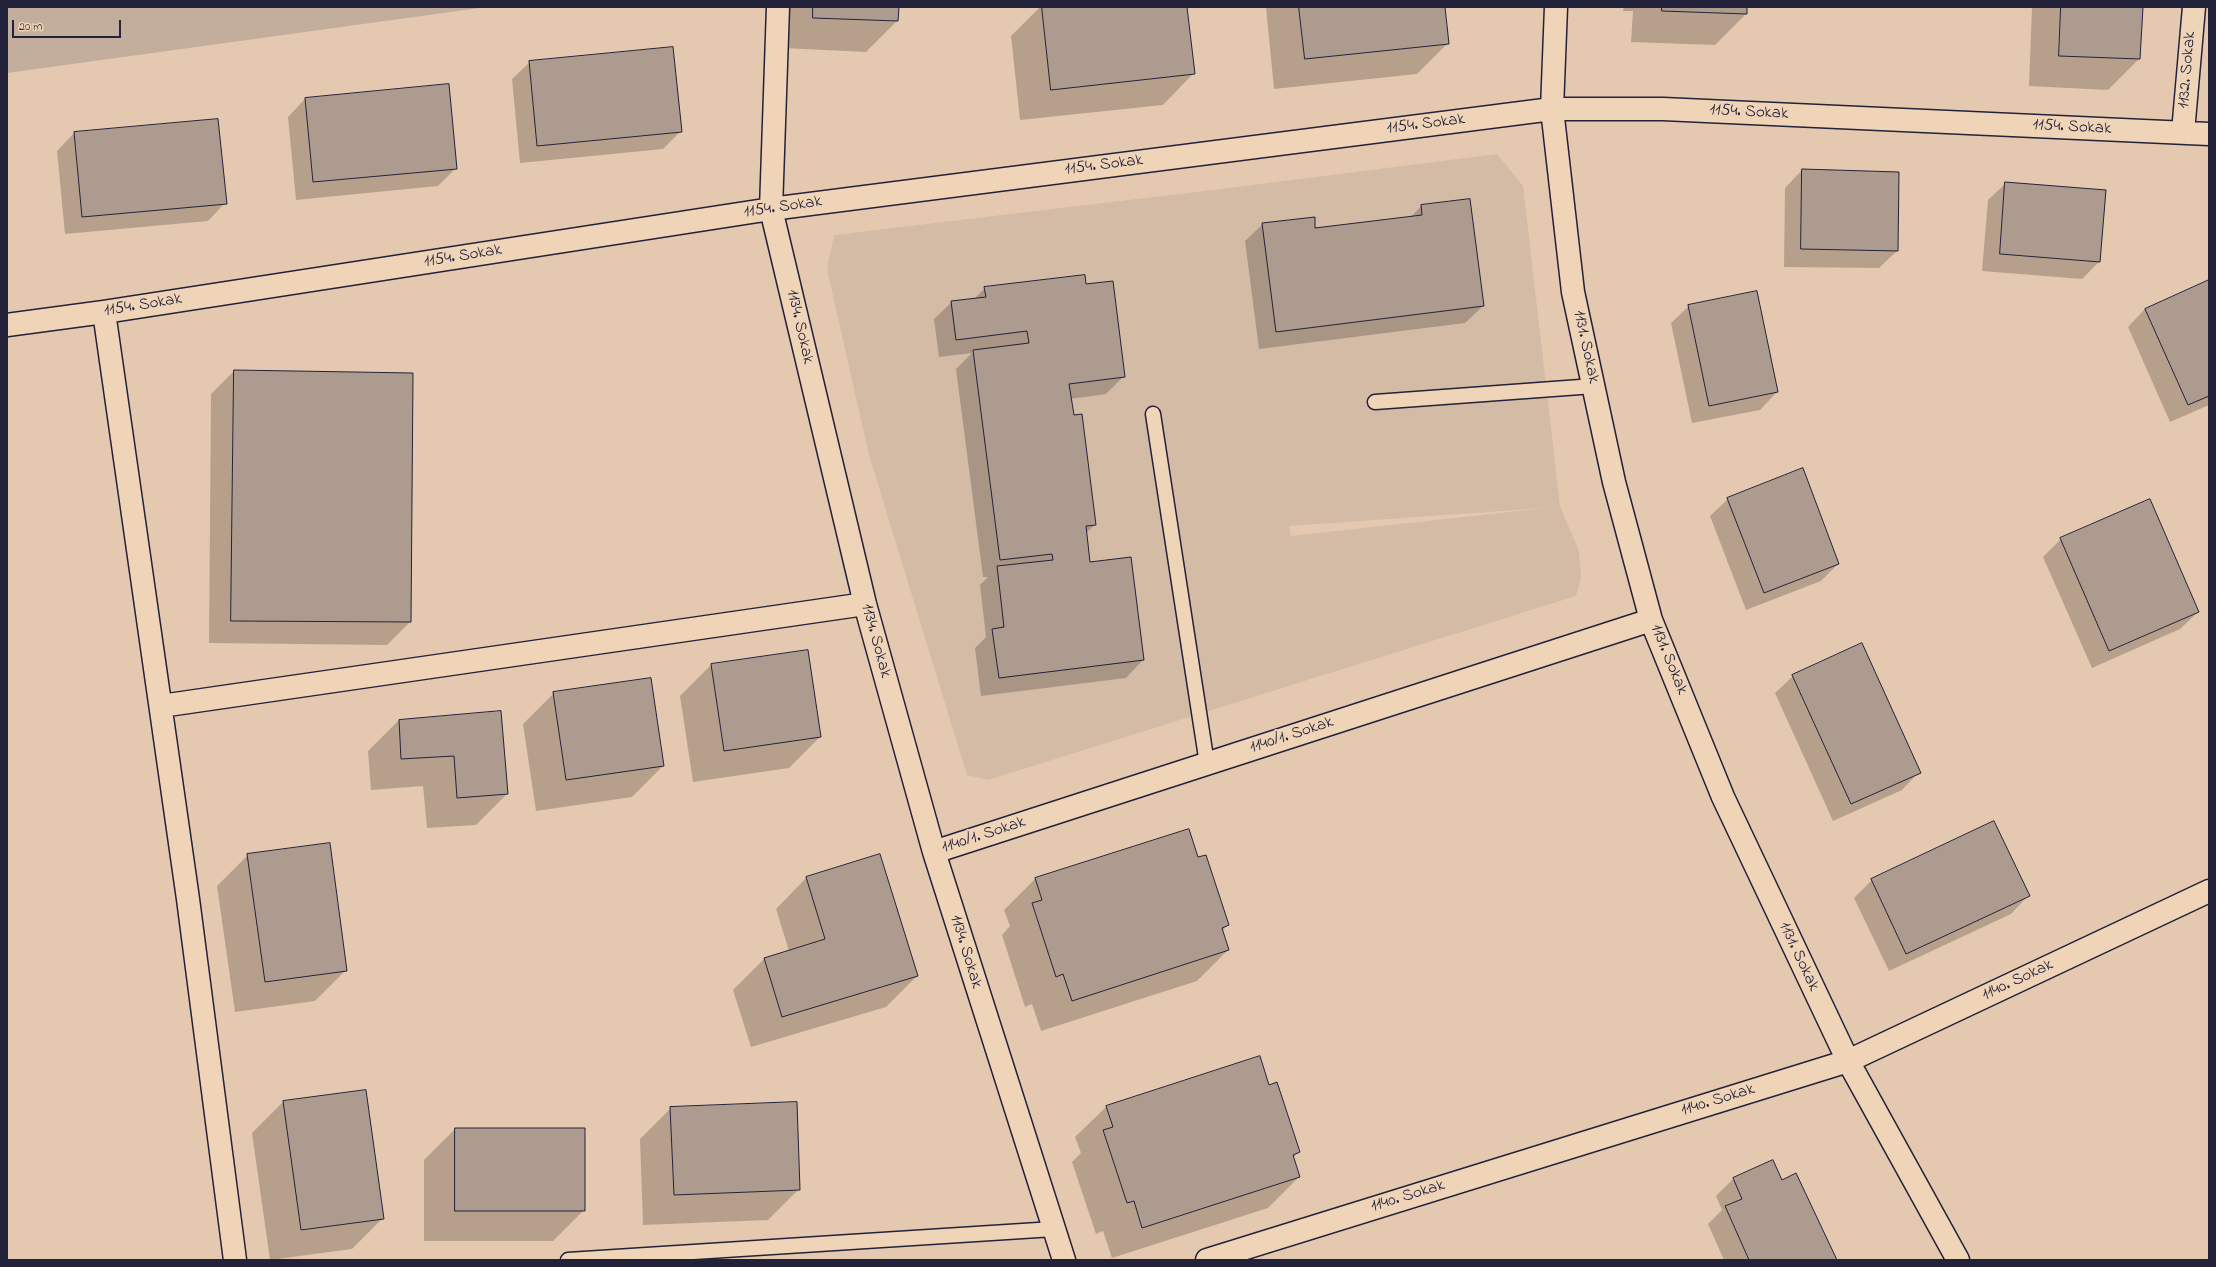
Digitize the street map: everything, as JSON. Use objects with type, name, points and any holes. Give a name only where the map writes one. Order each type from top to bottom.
[{"type":"street","name":"1134. Sokak","points":[[778,7],[770,209],[865,604],[934,852],[1064,1260]]},
{"type":"street","name":"1131. Sokak","points":[[1556,7],[1552,109],[1573,292],[1614,482],[1651,620],[1723,797],[1848,1061],[1958,1260]]},
{"type":"street","name":"1132. Sokak","points":[[2183,132],[2194,7]]},
{"type":"street","name":"1154. Sokak","points":[[7,325],[104,312],[770,209],[1552,109],[1664,110],[2209,134]]},
{"type":"street","points":[[104,312],[161,706],[235,1260]]},
{"type":"street","points":[[161,706],[865,604]]},
{"type":"street","name":"1140/1. Sokak","points":[[934,852],[1651,620]]},
{"type":"street","name":"1140. Sokak","points":[[1207,1260],[1848,1061],[2209,891]]},
{"type":"lane","points":[[1375,402],[1594,386]]},
{"type":"lane","points":[[1153,414],[1207,764]]},
{"type":"lane","points":[[568,1260],[1054,1229]]},
{"type":"shaded area","points":[[7,7],[487,7],[7,73]]},
{"type":"shaded area","points":[[1497,154],[1523,186],[1560,506],[1579,551],[1581,577],[1576,596],[988,780],[967,775],[869,455],[827,269],[834,235],[1221,189]],"holes":[[[1545,508],[1291,536],[1289,526]]]},
{"type":"building","points":[[813,7],[899,7],[898,21],[813,18]]},
{"type":"building","points":[[1042,7],[1187,7],[1195,74],[1051,90]]},
{"type":"building","points":[[1299,7],[1445,7],[1449,44],[1305,59]]},
{"type":"building","points":[[1662,7],[1747,7],[1747,14],[1662,11]]},
{"type":"building","points":[[2061,7],[2143,7],[2140,59],[2059,56]]},
{"type":"building","points":[[673,47],[682,132],[537,146],[529,61]]},
{"type":"building","points":[[449,84],[457,169],[313,182],[305,98]]},
{"type":"building","points":[[218,119],[227,204],[82,217],[74,132]]},
{"type":"building","points":[[1802,169],[1899,172],[1898,251],[1801,249]]},
{"type":"building","points":[[2005,182],[2106,190],[2100,262],[2000,254]]},
{"type":"building","points":[[1470,199],[1484,306],[1276,332],[1262,223],[1315,217],[1315,228],[1422,215],[1421,205]]},
{"type":"building","points":[[1085,275],[1086,284],[1113,281],[1125,377],[1069,384],[1074,415],[1082,414],[1096,525],[1086,526],[1090,562],[1131,557],[1144,660],[999,678],[992,629],[1004,627],[997,566],[1053,560],[1052,554],[1000,560],[973,350],[1029,343],[1027,331],[956,340],[951,301],[986,297],[984,287]]},
{"type":"building","points":[[2209,280],[2209,396],[2188,405],[2145,309]]},
{"type":"building","points":[[1757,291],[1778,392],[1709,406],[1688,305]]},
{"type":"building","points":[[234,370],[413,373],[411,622],[231,621]]},
{"type":"building","points":[[1803,468],[1839,564],[1764,593],[1727,498]]},
{"type":"building","points":[[2150,499],[2199,612],[2109,651],[2060,538]]},
{"type":"building","points":[[1862,643],[1921,773],[1851,804],[1792,675]]},
{"type":"building","points":[[808,650],[821,737],[724,751],[711,664]]},
{"type":"building","points":[[651,678],[664,766],[566,780],[553,692]]},
{"type":"building","points":[[501,711],[508,794],[457,798],[454,756],[401,759],[399,720]]},
{"type":"building","points":[[1994,821],[2030,896],[1906,954],[1871,879]]},
{"type":"building","points":[[1189,829],[1198,857],[1206,855],[1229,925],[1222,928],[1229,950],[1072,1001],[1063,974],[1056,977],[1032,903],[1042,900],[1035,878]]},
{"type":"building","points":[[330,843],[347,971],[265,982],[247,854]]},
{"type":"building","points":[[880,854],[918,976],[782,1017],[764,958],[825,939],[806,877]]},
{"type":"building","points":[[1260,1056],[1269,1085],[1277,1082],[1300,1152],[1293,1155],[1300,1177],[1142,1228],[1134,1201],[1127,1203],[1103,1130],[1113,1127],[1106,1106]]},
{"type":"building","points":[[366,1090],[384,1219],[301,1230],[283,1101]]},
{"type":"building","points":[[797,1102],[800,1190],[674,1195],[670,1107]]},
{"type":"building","points":[[455,1128],[585,1128],[585,1211],[455,1211]]},
{"type":"building","points":[[1773,1160],[1782,1180],[1796,1173],[1837,1260],[1749,1260],[1725,1206],[1742,1199],[1733,1178]]}]
